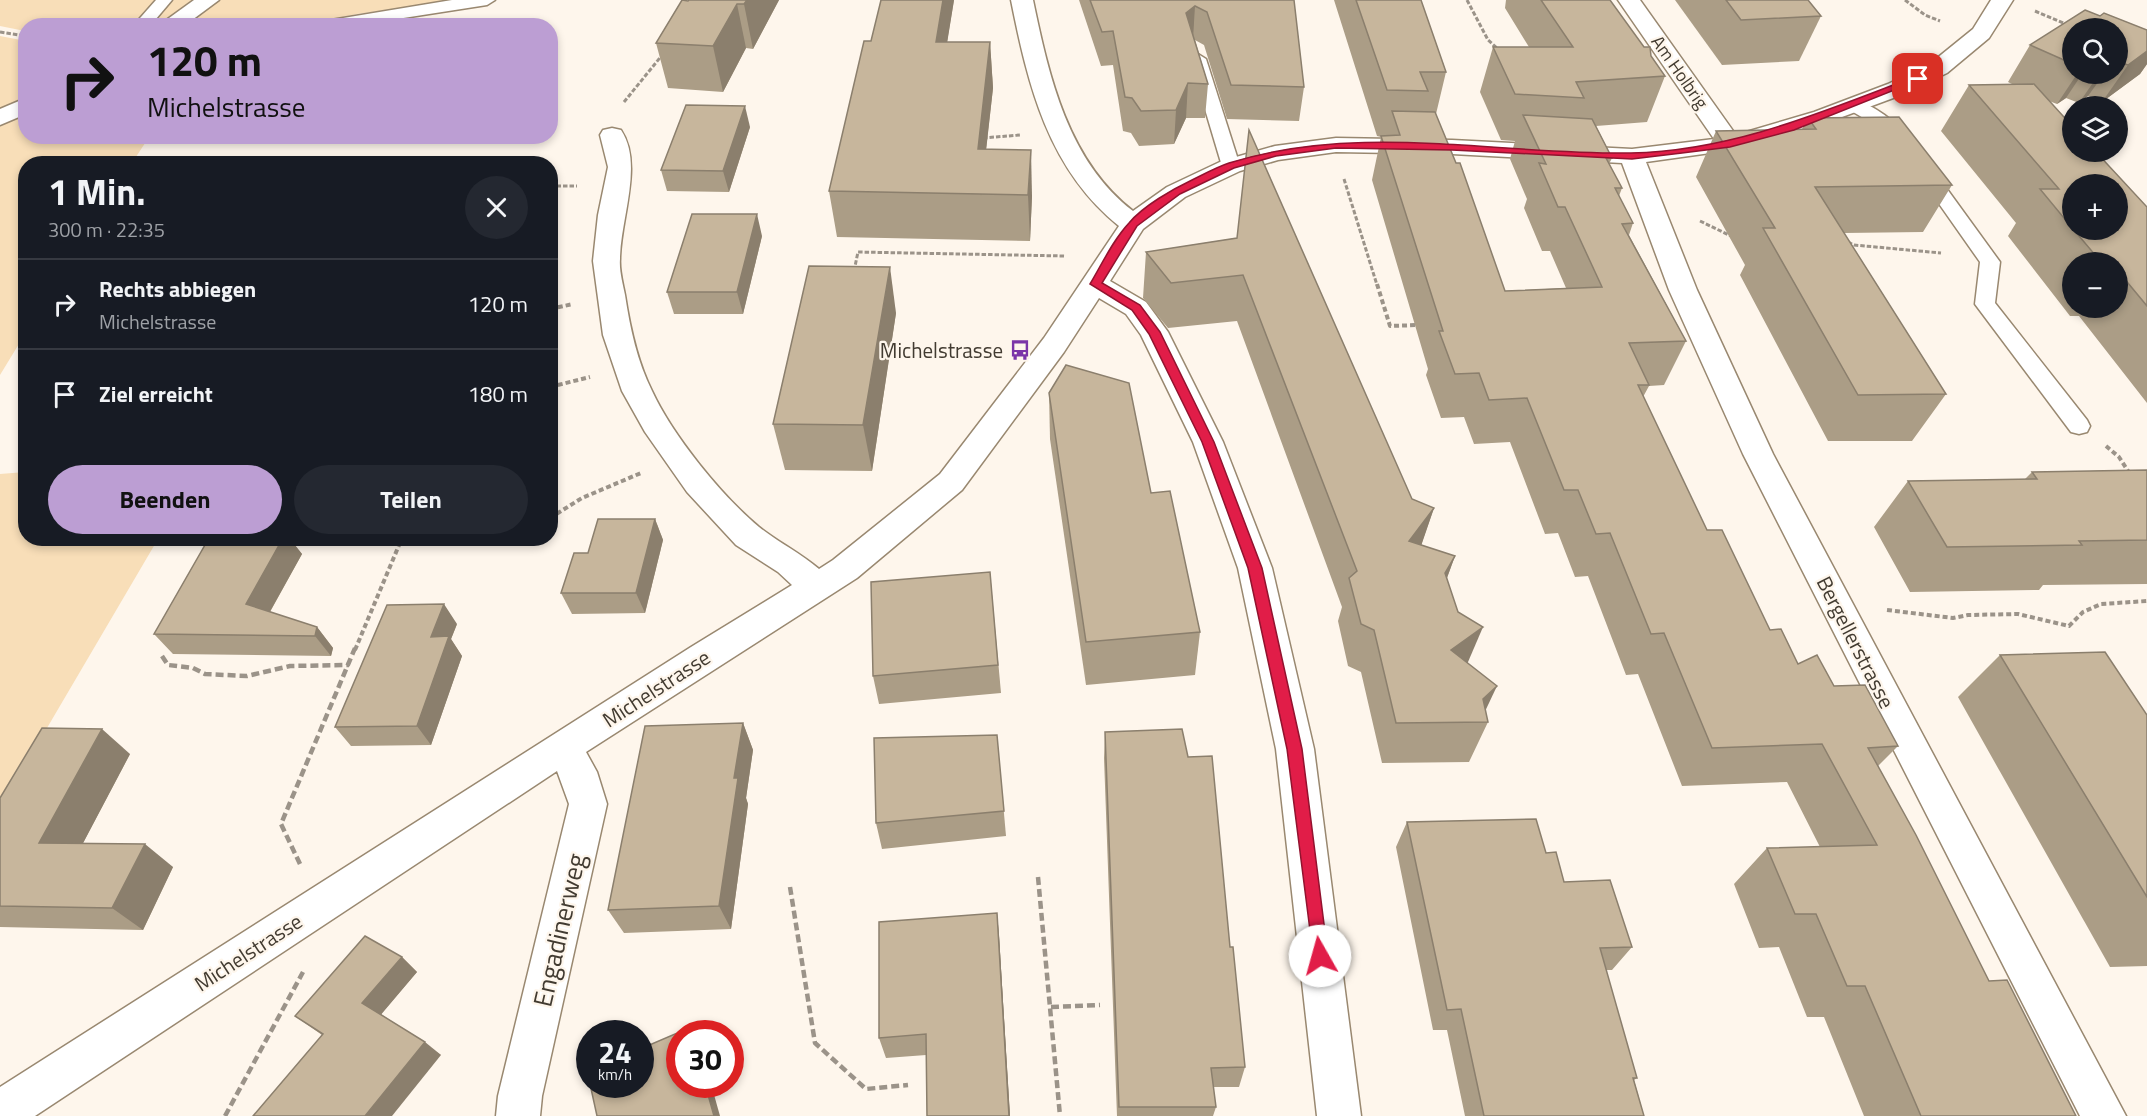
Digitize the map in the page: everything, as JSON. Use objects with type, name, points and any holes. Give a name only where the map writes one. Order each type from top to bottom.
[{"type":"street","points":[[181,18],[208,0]]},
{"type":"street","points":[[1022,0],[1032,53],[1055,121],[1077,163],[1099,195],[1133,224]]},
{"type":"street","name":"Am Holbrig","points":[[1629,0],[1730,144]]},
{"type":"street","name":"Michelstrasse","points":[[0,1113],[703,657],[844,569],[951,482],[1054,345],[1133,224],[1176,192],[1231,166],[1275,153],[1336,145],[1452,147],[1632,156],[1730,144],[1791,128],[1854,105],[1940,68],[1981,33],[2002,0]]},
{"type":"street","points":[[0,118],[18,109]]},
{"type":"street","points":[[612,135],[620,167],[610,215],[606,261],[617,335],[637,391],[656,424],[698,484],[748,536],[790,563],[817,587]]},
{"type":"street","name":"Bergellerstrasse","points":[[1632,156],[1683,290],[1758,454],[2104,1116]]},
{"type":"street","points":[[1095,284],[1136,308],[1155,332],[1208,442],[1255,568],[1294,749],[1339,1116]]},
{"type":"street","name":"Engadinerweg","points":[[518,1116],[520,1096],[588,804],[578,772],[564,749]]},
{"type":"lane","points":[[148,18],[164,0]]},
{"type":"lane","points":[[367,18],[488,0]]},
{"type":"lane","points":[[1194,46],[1231,166]]},
{"type":"lane","points":[[1854,105],[1882,122],[1908,147],[1990,262],[1985,304],[2079,426]]},
{"type":"path","points":[[1467,0],[1488,40],[1497,49],[1505,51]]},
{"type":"path","points":[[1905,0],[1924,15],[1947,24]]},
{"type":"path","points":[[2032,9],[2062,22]]},
{"type":"path","points":[[0,32],[18,35]]},
{"type":"path","points":[[624,102],[669,47]]},
{"type":"path","points":[[982,138],[1023,135]]},
{"type":"path","points":[[1341,169],[1390,326],[1421,325]]},
{"type":"path","points":[[558,186],[584,186]]},
{"type":"path","points":[[1690,216],[1732,237]]},
{"type":"path","points":[[1846,241],[1854,245],[1947,254],[1990,262]]},
{"type":"path","points":[[854,273],[858,252],[1070,256]]},
{"type":"path","points":[[558,307],[576,303]]},
{"type":"path","points":[[558,385],[594,376]]},
{"type":"path","points":[[2079,426],[2119,457],[2136,482]]},
{"type":"path","points":[[558,513],[582,498],[622,483],[648,469]]},
{"type":"path","points":[[304,871],[281,824],[399,546]]},
{"type":"path","points":[[1878,609],[1953,618],[1968,615],[2018,614],[2069,626],[2075,623],[2082,612],[2105,602],[2147,601]]},
{"type":"path","points":[[162,656],[168,665],[193,668],[205,674],[247,676],[290,666],[349,665]]},
{"type":"path","points":[[1038,877],[1052,1006],[1060,1116]]},
{"type":"path","points":[[790,887],[814,1043],[866,1089],[908,1085]]},
{"type":"path","points":[[225,1116],[303,972],[301,963]]},
{"type":"path","points":[[1052,1006],[1100,1005]]},
{"type":"shaded area","points":[[0,0],[198,0],[172,18],[18,18],[18,30],[0,26]]},
{"type":"shaded area","points":[[217,0],[461,0],[338,18],[189,18]]},
{"type":"shaded area","points":[[0,36],[18,39],[18,103],[0,113]]},
{"type":"shaded area","points":[[18,113],[18,144],[144,144],[137,156],[18,156],[18,345],[0,375],[0,122]]},
{"type":"shaded area","points":[[18,473],[18,546],[154,546],[0,808],[0,474]]},
{"type":"building","points":[[682,0],[747,0],[744,4],[737,4],[713,46],[656,43]]},
{"type":"building","points":[[881,0],[943,0],[936,42],[990,42],[978,149],[1031,150],[1028,195],[829,191],[864,41],[871,41]]},
{"type":"building","points":[[1090,0],[1294,0],[1304,87],[1231,85],[1207,12],[1195,6],[1186,13],[1208,84],[1188,83],[1176,110],[1141,111],[1132,98],[1125,97],[1113,31],[1102,32]]},
{"type":"building","points":[[1356,0],[1421,0],[1446,72],[1420,72],[1428,91],[1387,90]]},
{"type":"building","points":[[1541,0],[1610,0],[1644,47],[1650,47],[1651,56],[1665,76],[1576,82],[1584,98],[1515,94],[1493,47],[1573,47]]},
{"type":"building","points":[[1726,0],[1808,0],[1821,16],[1741,20]]},
{"type":"building","points":[[2085,10],[2100,16],[2104,13],[2117,18],[2072,18]]},
{"type":"building","points":[[2128,22],[2147,30],[2147,51],[2128,65]]},
{"type":"building","points":[[2062,25],[2062,59],[2030,45]]},
{"type":"building","points":[[2034,84],[2062,115],[2062,162],[2105,162],[2116,174],[2062,174],[2062,216],[2040,189],[2059,189],[1969,85]]},
{"type":"building","points":[[686,105],[745,106],[723,171],[661,170]]},
{"type":"building","points":[[1392,111],[1435,112],[1456,163],[1460,163],[1505,291],[1602,287],[1565,207],[1558,207],[1539,163],[1546,164],[1523,115],[1592,119],[1612,158],[1606,158],[1622,188],[1615,188],[1633,223],[1622,224],[1686,341],[1629,343],[1649,385],[1638,385],[1707,530],[1722,530],[1770,630],[1781,629],[1798,664],[1817,655],[1834,686],[1865,685],[1898,746],[1868,748],[1916,835],[1989,981],[2007,980],[2076,1116],[1921,1116],[1865,986],[1847,986],[1816,914],[1795,914],[1767,848],[1877,845],[1822,744],[1712,748],[1664,633],[1651,634],[1610,533],[1596,534],[1578,490],[1564,490],[1527,398],[1489,400],[1479,373],[1455,374],[1439,331],[1443,331],[1381,136],[1400,135]]},
{"type":"building","points":[[1899,117],[1952,185],[1815,187],[1946,394],[1858,395],[1763,228],[1775,228],[1716,131],[1816,129],[1808,118]]},
{"type":"building","points":[[1249,130],[1412,499],[1434,508],[1409,541],[1455,556],[1445,573],[1458,612],[1483,627],[1451,650],[1497,686],[1483,699],[1488,722],[1396,723],[1374,630],[1361,624],[1349,578],[1357,571],[1243,275],[1171,283],[1146,252],[1237,238]]},
{"type":"building","points":[[2128,187],[2147,207],[2147,306],[2128,283],[2128,252],[2093,252],[2082,240],[2128,240]]},
{"type":"building","points":[[692,214],[757,214],[737,292],[667,292]]},
{"type":"building","points":[[809,266],[890,267],[863,425],[773,424]]},
{"type":"building","points":[[1066,365],[1129,383],[1151,493],[1170,491],[1200,632],[1086,642],[1049,393]]},
{"type":"building","points":[[2147,470],[2147,540],[2079,541],[2082,545],[1947,547],[1908,481],[2037,479],[2032,472]]},
{"type":"building","points":[[598,519],[655,519],[636,593],[561,593],[574,553],[588,553]]},
{"type":"building","points":[[204,546],[279,546],[246,604],[317,627],[315,636],[154,634]]},
{"type":"building","points":[[990,572],[998,665],[873,676],[871,582]]},
{"type":"building","points":[[444,604],[431,637],[449,636],[417,726],[335,727],[387,605]]},
{"type":"building","points":[[2105,652],[2147,715],[2147,897],[2000,655]]},
{"type":"building","points":[[743,723],[734,778],[738,778],[719,906],[608,910],[645,726]]},
{"type":"building","points":[[42,728],[102,729],[39,843],[145,844],[112,908],[0,906],[0,798]]},
{"type":"building","points":[[1182,729],[1188,757],[1212,756],[1230,947],[1233,947],[1245,1067],[1211,1068],[1216,1107],[1119,1107],[1105,732]]},
{"type":"building","points":[[997,735],[1004,811],[876,823],[874,738]]},
{"type":"building","points":[[1536,819],[1546,853],[1556,852],[1564,882],[1610,880],[1632,947],[1600,948],[1637,1078],[1633,1078],[1644,1116],[1484,1116],[1461,1009],[1447,1010],[1407,822]]},
{"type":"building","points":[[997,913],[1009,1116],[927,1116],[926,1034],[879,1038],[879,922]]},
{"type":"building","points":[[365,936],[402,957],[362,1003],[425,1042],[365,1116],[253,1116],[323,1034],[295,1016]]},
{"type":"building","points":[[666,1038],[666,1098],[709,1098],[714,1116],[597,1116],[593,1098],[654,1098],[654,1043]]},
{"type":"place","name":"Michelstrasse","points":[[1020,350]]},
{"type":"route","points":[[1320,956],[1294,749],[1255,568],[1208,442],[1155,332],[1136,308],[1095,284],[1133,224],[1176,192],[1231,166],[1275,153],[1336,145],[1452,147],[1632,156],[1730,144],[1791,128],[1918,79]]}]
